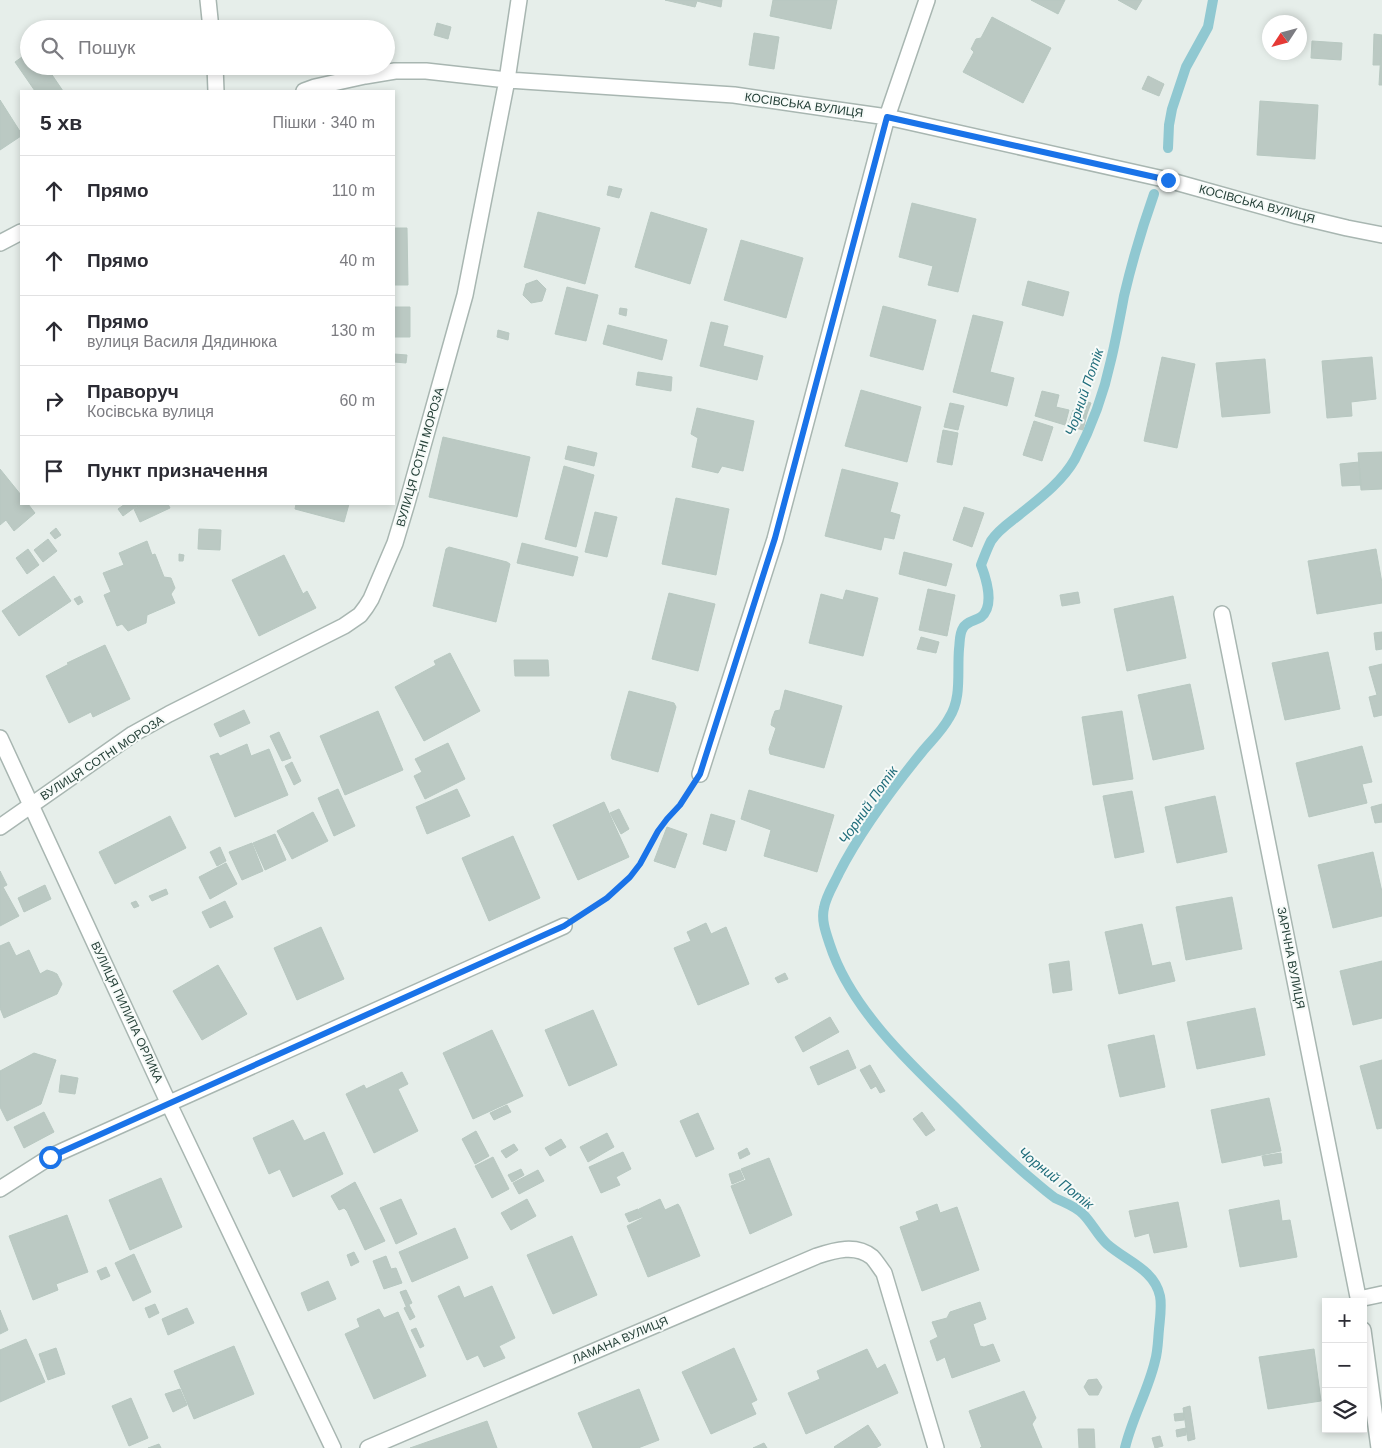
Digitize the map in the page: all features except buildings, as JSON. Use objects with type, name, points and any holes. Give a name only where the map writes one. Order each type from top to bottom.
[{"type":"street","points":[[208,0],[210,20]]},
{"type":"street","name":"ВУЛИЦЯ СОТНІ МОРОЗА","points":[[0,826],[133,734],[344,626],[360,615],[366,607],[380,581],[400,527],[465,295],[507,80],[519,0]]},
{"type":"street","points":[[700,774],[775,538],[887,117],[927,0]]},
{"type":"street","name":"КОСІВСЬКА ВУЛИЦЯ","points":[[395,71],[426,71],[507,80],[734,95],[887,117],[1168,180],[1297,216],[1382,235]]},
{"type":"street","points":[[215,75],[216,90]]},
{"type":"street","name":"КОСІВСЬКА ВУЛИЦЯ","points":[[307,90],[371,75]]},
{"type":"street","points":[[0,243],[20,233]]},
{"type":"street","name":"ЗАРІЧНА ВУЛИЦЯ","points":[[1222,614],[1359,1298]]},
{"type":"street","name":"ВУЛИЦЯ ПИЛИПА ОРЛИКА","points":[[0,738],[170,1104],[333,1448]]},
{"type":"street","points":[[0,1189],[50,1157],[564,926]]},
{"type":"street","name":"ЛАМАНА ВУЛИЦЯ","points":[[368,1448],[817,1256],[836,1250],[856,1249],[865,1252],[873,1258],[884,1273],[936,1448]]},
{"type":"street","points":[[1367,1298],[1382,1294]]},
{"type":"street","points":[[1365,1343],[1379,1448]]},
{"type":"path","points":[[564,926],[607,898],[630,877],[640,864],[658,831],[680,805],[700,774]]},
{"type":"waterway","name":"Чорний Потік","points":[[1168,148],[1172,109],[1186,67],[1208,27],[1213,0]]},
{"type":"waterway","name":"Чорний Потік","points":[[1125,1448],[1156,1357],[1161,1308],[1157,1287],[1146,1272],[1107,1244],[1080,1211],[1052,1196],[1003,1154],[937,1090],[882,1032],[851,990],[839,968],[824,926],[823,913],[828,895],[857,841],[888,796],[943,727],[953,710],[958,685],[961,633],[967,624],[981,617],[988,606],[988,592],[981,565],[991,541],[997,533],[1057,483],[1070,467],[1081,447],[1092,423],[1105,385],[1130,270],[1154,194]]},
{"type":"route","points":[[50,1157],[564,926],[607,898],[630,877],[640,864],[658,831],[680,805],[700,774],[775,538],[887,117],[1168,180]]}]
